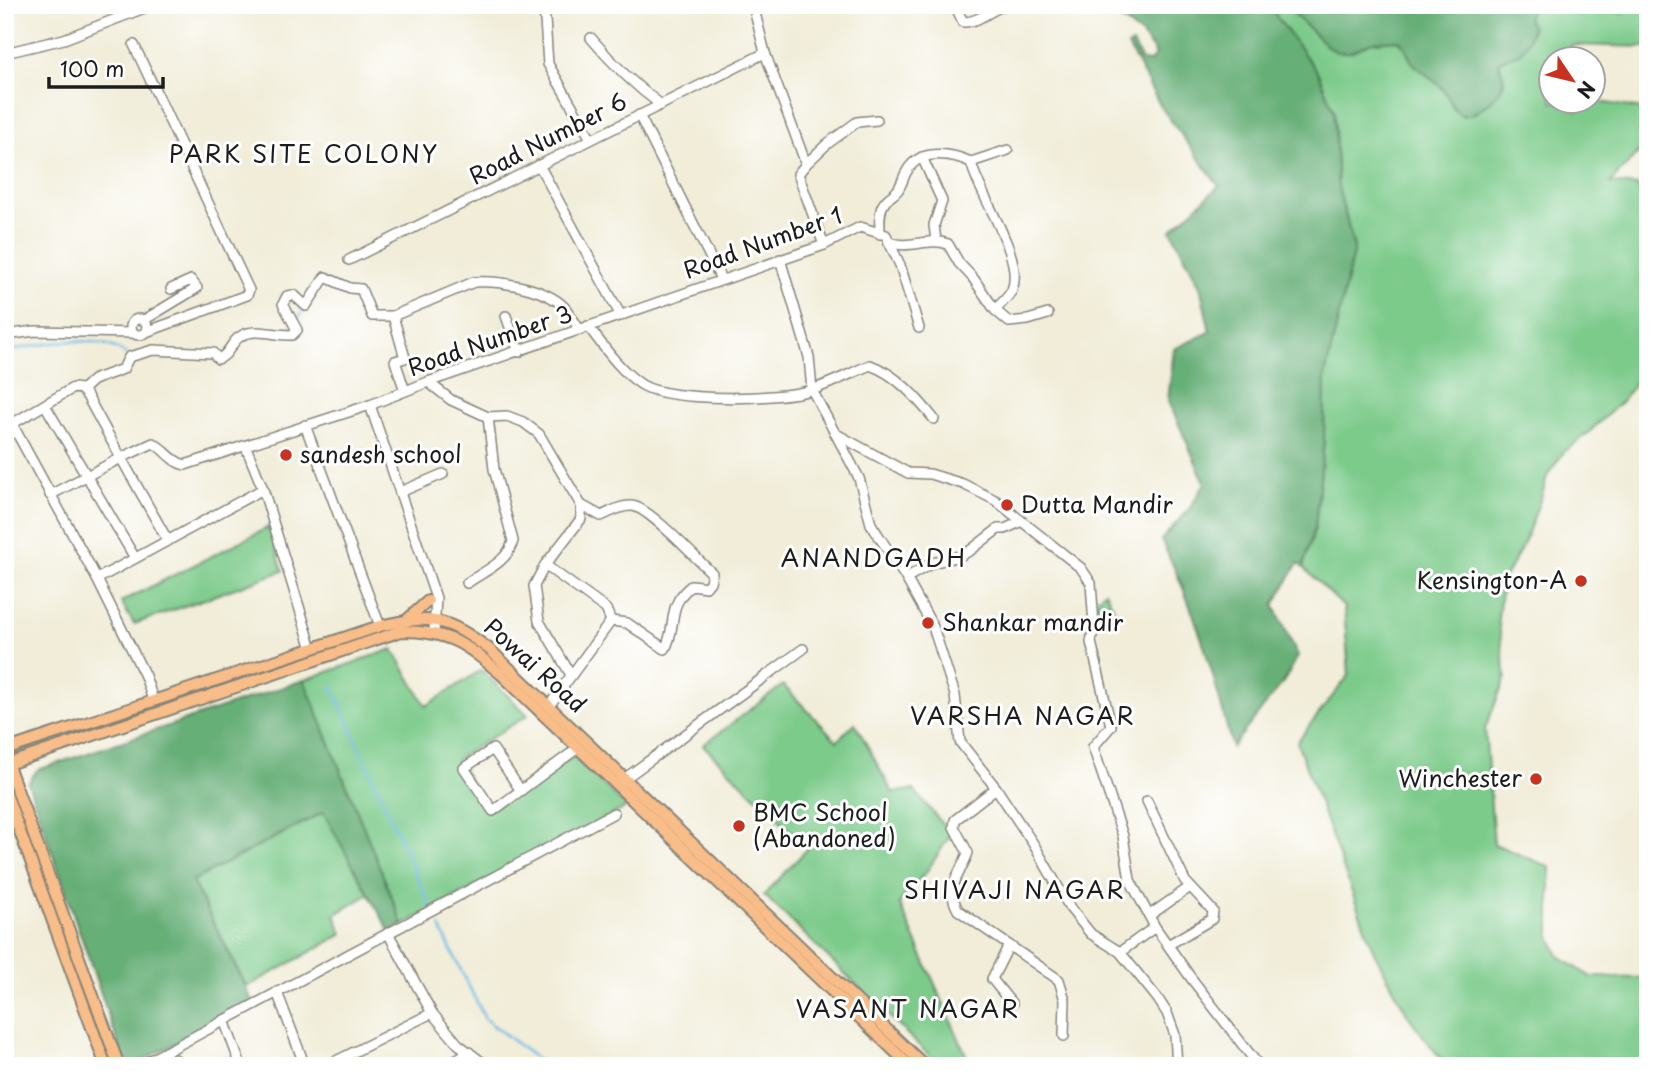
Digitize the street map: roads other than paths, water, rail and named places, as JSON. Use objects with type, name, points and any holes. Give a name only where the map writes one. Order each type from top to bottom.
[{"type":"main road","points":[[408,619],[430,597]]},
{"type":"main road","name":"Powai Road","points":[[5,750],[380,626],[408,619],[430,626],[463,630],[489,649],[549,706],[621,782],[910,1066]]},
{"type":"main road","name":"Powai Road","points":[[6,763],[401,631],[430,626],[482,658],[578,748],[621,782],[926,1066]]},
{"type":"main road","points":[[6,763],[119,1066]]},
{"type":"main road","points":[[5,791],[106,1066]]},
{"type":"street","points":[[5,53],[64,39],[152,5]]},
{"type":"street","points":[[544,5],[548,64],[591,139]]},
{"type":"street","points":[[753,5],[765,54],[806,164]]},
{"type":"street","points":[[955,5],[963,22],[971,23],[992,9],[1004,5]]},
{"type":"street","points":[[591,38],[608,59],[660,104]]},
{"type":"street","points":[[5,335],[35,331],[140,335],[247,295],[250,290],[134,45]]},
{"type":"street","name":"Road Number 6","points":[[349,260],[765,54]]},
{"type":"street","points":[[639,115],[721,279]]},
{"type":"street","points":[[824,245],[798,173],[827,145],[857,122],[877,120]]},
{"type":"street","points":[[880,234],[880,215],[884,202],[898,190],[908,168],[922,157],[942,153],[971,162],[1008,149]]},
{"type":"street","points":[[922,157],[930,180],[942,201],[934,225],[936,241]]},
{"type":"street","points":[[971,162],[974,177],[1010,248],[1014,279],[1011,292],[995,310]]},
{"type":"street","points":[[540,165],[621,316]]},
{"type":"street","name":"Road Number 1","points":[[584,328],[824,245],[860,227],[886,235],[889,242]]},
{"type":"street","points":[[889,242],[901,246],[936,241],[948,244],[995,310],[1009,322],[1048,314]]},
{"type":"street","points":[[889,242],[900,265],[919,328]]},
{"type":"street","points":[[780,259],[809,357],[812,390],[859,478],[871,524],[906,578],[933,627],[956,695],[960,742],[996,788],[1034,845],[1070,908],[1091,934],[1120,953],[1167,1013],[1175,1035],[1177,1066]]},
{"type":"street","points":[[82,390],[93,380],[123,369],[129,357],[153,350],[212,353],[221,359],[228,353],[232,342],[242,334],[252,331],[292,335],[297,330],[283,304],[287,296],[294,295],[306,306],[325,277],[361,289],[372,316],[393,316],[462,286],[485,281],[533,289],[563,306],[584,328]]},
{"type":"street","points":[[144,320],[197,288],[191,279],[171,289]]},
{"type":"street","points":[[393,316],[405,358],[395,361],[405,391]]},
{"type":"street","points":[[506,316],[519,352]]},
{"type":"street","points":[[134,333],[131,328],[138,318],[144,320],[146,332]]},
{"type":"street","name":"Road Number 3","points":[[121,458],[153,443],[178,463],[185,465],[370,405],[584,328],[619,365],[642,384],[659,393],[762,398],[812,390],[870,365],[880,368],[898,382],[919,400],[934,419]]},
{"type":"street","points":[[428,382],[450,400],[488,417],[507,416],[523,422],[538,434],[581,505],[601,516],[621,506],[635,506],[656,521],[712,573],[706,587],[692,585],[682,593],[672,614],[669,642],[665,649],[627,623],[611,621]]},
{"type":"street","points":[[153,700],[145,676],[97,579],[8,426],[73,388],[82,390],[168,541]]},
{"type":"street","points":[[45,405],[135,558]]},
{"type":"street","points":[[370,405],[400,492],[430,597],[430,626]]},
{"type":"street","points":[[467,583],[503,559],[510,551],[513,541],[494,469],[488,417]]},
{"type":"street","points":[[305,425],[380,626]]},
{"type":"street","points":[[836,435],[908,473],[930,474],[963,484],[995,500],[1081,568],[1091,583],[1094,625],[1091,642],[1111,726],[1093,747],[1123,835],[1130,880],[1155,927],[1259,1066]]},
{"type":"street","points":[[246,447],[263,489],[312,649]]},
{"type":"street","points":[[50,495],[121,458]]},
{"type":"street","points":[[400,492],[443,474]]},
{"type":"street","points":[[97,579],[263,489]]},
{"type":"street","points":[[571,675],[539,621],[534,586],[545,565],[581,519],[581,505]]},
{"type":"street","points":[[906,578],[932,564],[960,556],[998,528],[1005,529],[1020,522]]},
{"type":"street","points":[[545,565],[606,609],[611,621]]},
{"type":"street","points":[[549,706],[611,621]]},
{"type":"street","points":[[621,782],[803,649]]},
{"type":"street","points":[[521,791],[493,748],[464,768],[492,811],[521,791],[578,748]]},
{"type":"street","points":[[996,788],[956,820],[954,827],[968,853],[951,890],[951,897],[958,910],[1059,980],[1065,999],[1064,1037]]},
{"type":"street","points":[[1147,801],[1190,887],[1213,911],[1212,919],[1168,945]]},
{"type":"street","points":[[139,1066],[614,813]]},
{"type":"street","points":[[1150,915],[1190,887]]},
{"type":"street","points":[[1120,953],[1155,927]]},
{"type":"street","points":[[388,933],[432,1013],[458,1044],[487,1066]]},
{"type":"street","points":[[1009,945],[992,979],[1012,1004]]},
{"type":"street","points":[[277,992],[305,1066]]},
{"type":"street","points":[[326,1066],[432,1013]]},
{"type":"street","points":[[224,1020],[241,1066]]},
{"type":"street","points":[[445,1066],[469,1052]]},
{"type":"waterway","points":[[274,329],[288,330],[306,308]]},
{"type":"waterway","points":[[5,352],[51,343],[84,341],[100,343],[127,355]]},
{"type":"waterway","points":[[332,686],[431,908]]},
{"type":"waterway","points":[[440,927],[485,1019],[546,1066]]},
{"type":"place","name":"sandesh school","points":[[286,455]]},
{"type":"place","name":"Dutta Mandir","points":[[1007,505]]},
{"type":"place","name":"Kensington-A","points":[[1581,581]]},
{"type":"place","name":"Shankar mandir","points":[[928,623]]},
{"type":"place","name":"Winchester","points":[[1536,779]]},
{"type":"place","name":"BMC School (Abandoned)","points":[[739,826]]},
{"type":"district","name":"PARK SITE COLONY","points":[[304,155]]},
{"type":"district","name":"ANANDGADH","points":[[874,559]]},
{"type":"district","name":"VARSHA NAGAR","points":[[1023,717]]},
{"type":"district","name":"SHIVAJI NAGAR","points":[[1015,891]]},
{"type":"district","name":"VASANT NAGAR","points":[[908,1010]]}]
